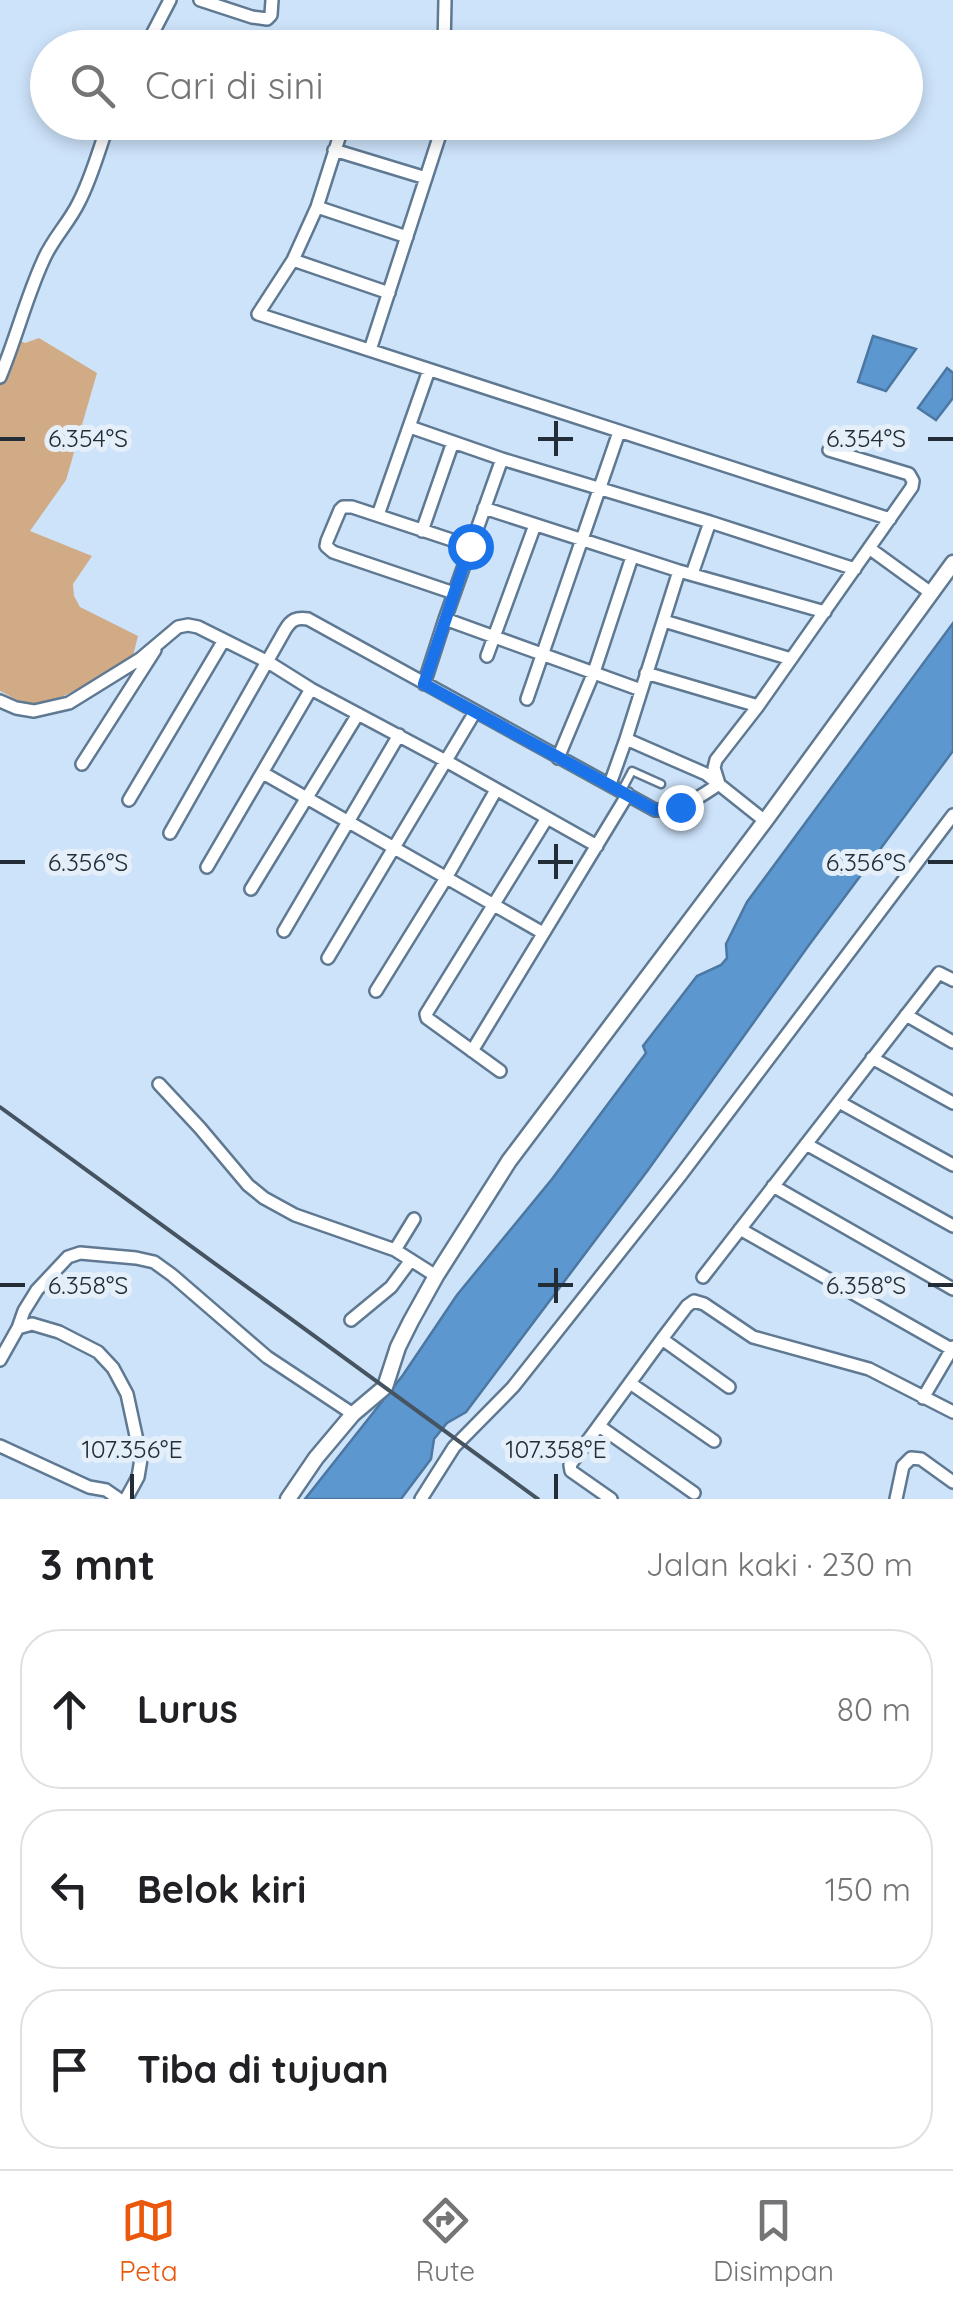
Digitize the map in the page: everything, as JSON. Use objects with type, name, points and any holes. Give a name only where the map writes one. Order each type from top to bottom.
[{"type":"street","points":[[154,30],[170,0]]},
{"type":"street","points":[[200,0],[252,17],[268,18],[272,0]]},
{"type":"street","points":[[444,30],[445,0]]},
{"type":"street","points":[[0,377],[41,264],[80,202],[102,140]]},
{"type":"street","points":[[338,140],[317,207],[293,260],[258,314],[890,519]]},
{"type":"street","points":[[370,350],[438,140]]},
{"type":"street","points":[[334,150],[426,178]]},
{"type":"street","points":[[317,207],[407,237]]},
{"type":"street","points":[[293,260],[389,293]]},
{"type":"street","points":[[378,515],[429,370]]},
{"type":"street","points":[[410,428],[855,568]]},
{"type":"street","points":[[527,699],[620,432]]},
{"type":"street","points":[[422,530],[453,442]]},
{"type":"street","points":[[718,784],[716,760],[912,487],[909,474],[830,450]]},
{"type":"street","points":[[424,684],[502,458]]},
{"type":"street","points":[[454,593],[328,549],[327,541],[343,508],[352,506],[470,546]]},
{"type":"street","points":[[484,508],[825,612]]},
{"type":"street","points":[[610,784],[664,621],[710,522]]},
{"type":"street","points":[[487,656],[535,526]]},
{"type":"street","points":[[869,548],[931,593]]},
{"type":"street","points":[[558,758],[594,672],[632,556]]},
{"type":"street","points":[[288,1499],[353,1414],[385,1387],[398,1347],[436,1276],[509,1161],[953,563]]},
{"type":"street","points":[[170,833],[295,619],[308,619],[655,810],[689,804],[718,784]]},
{"type":"street","points":[[444,619],[641,690]]},
{"type":"street","points":[[664,621],[791,659]]},
{"type":"street","points":[[82,764],[159,644],[168,633],[188,625],[268,662],[597,846]]},
{"type":"street","points":[[128,800],[224,640]]},
{"type":"street","points":[[0,701],[34,711],[68,704],[159,644]]},
{"type":"street","points":[[646,673],[758,706]]},
{"type":"street","points":[[207,867],[311,689]]},
{"type":"street","points":[[328,958],[475,712]]},
{"type":"street","points":[[251,888],[358,714]]},
{"type":"street","points":[[284,931],[399,735]]},
{"type":"street","points":[[626,739],[693,767],[765,821]]},
{"type":"street","points":[[263,774],[544,934]]},
{"type":"street","points":[[376,991],[496,790]]},
{"type":"street","points":[[472,1051],[597,846],[625,792]]},
{"type":"street","points":[[421,1499],[454,1448],[513,1387],[680,1176],[953,816]]},
{"type":"street","points":[[500,1071],[426,1014],[547,818]]},
{"type":"street","points":[[703,1277],[939,973],[953,980]]},
{"type":"street","points":[[906,1015],[953,1042]]},
{"type":"street","points":[[872,1058],[953,1103]]},
{"type":"street","points":[[159,1084],[264,1198],[295,1215],[395,1250],[436,1276]]},
{"type":"street","points":[[839,1102],[953,1165]]},
{"type":"street","points":[[806,1144],[953,1226]]},
{"type":"street","points":[[774,1186],[953,1289]]},
{"type":"street","points":[[395,1250],[414,1219]]},
{"type":"street","points":[[740,1230],[953,1349],[923,1398]]},
{"type":"street","points":[[0,1360],[37,1290],[68,1257],[80,1253],[154,1262],[267,1358],[353,1414]]},
{"type":"street","points":[[350,1320],[391,1288],[412,1260]]},
{"type":"street","points":[[611,1499],[570,1467],[690,1303],[700,1302],[753,1337],[883,1374],[953,1412]]},
{"type":"street","points":[[0,1446],[123,1499],[138,1477],[141,1459],[127,1394],[113,1368],[98,1352],[59,1332],[32,1324],[18,1328]]},
{"type":"street","points":[[662,1339],[729,1387]]},
{"type":"street","points":[[630,1383],[714,1442]]},
{"type":"street","points":[[598,1426],[694,1493]]},
{"type":"street","points":[[896,1499],[902,1466],[910,1458],[922,1459],[953,1482]]},
{"type":"street","points":[[80,1499],[89,1486]]},
{"type":"lane","points":[[625,792],[632,771],[661,784]]},
{"type":"shaded area","points":[[9,336],[25,343],[39,338],[97,373],[66,480],[30,531],[92,556],[73,584],[80,607],[138,636],[133,656],[64,696],[35,704],[0,691],[0,356]]},
{"type":"water","points":[[873,336],[916,349],[886,391],[858,382]]},
{"type":"water","points":[[947,368],[953,373],[953,398],[936,420],[918,408]]},
{"type":"water","points":[[953,623],[953,751],[648,1170],[466,1412],[447,1423],[434,1439],[431,1459],[401,1499],[305,1499],[403,1375],[457,1295],[552,1179],[646,1053],[643,1046],[697,976],[727,958],[726,944],[747,902]]},
{"type":"railway","points":[[0,1107],[538,1499]]},
{"type":"route","points":[[470,546],[424,684],[655,810],[680,807]]}]
